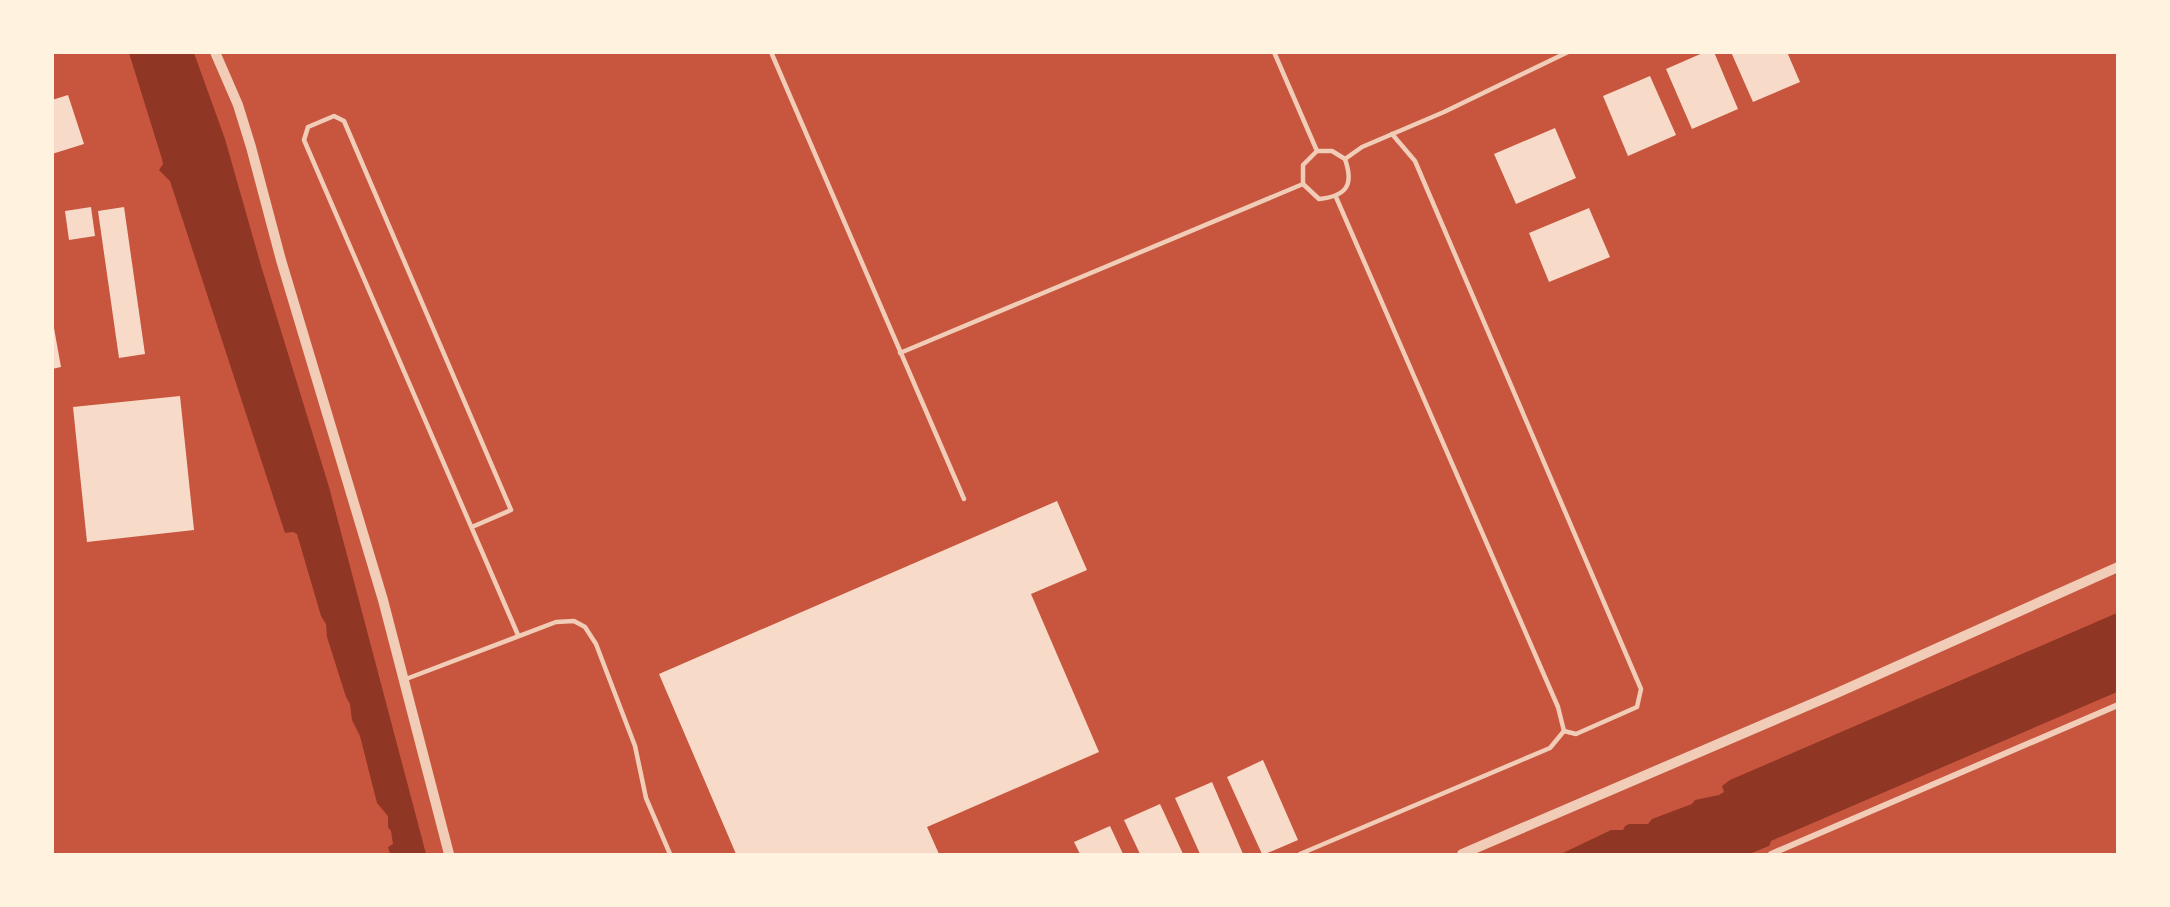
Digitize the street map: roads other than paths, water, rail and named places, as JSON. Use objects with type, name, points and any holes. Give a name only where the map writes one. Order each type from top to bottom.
[{"type":"street","points":[[215,52],[238,105],[251,147],[281,260],[380,589],[449,855]]},
{"type":"street","points":[[1462,855],[1837,693],[2118,567]]},
{"type":"street","points":[[1771,855],[2118,705]]},
{"type":"lane","points":[[771,52],[964,500]]},
{"type":"lane","points":[[1274,52],[1317,151]]},
{"type":"lane","points":[[1345,159],[1362,147],[1568,52]]},
{"type":"lane","points":[[472,527],[511,510],[344,122],[334,116],[308,127],[304,140],[518,635]]},
{"type":"lane","points":[[1392,135],[1415,161],[1641,689],[1637,707],[1576,734],[1564,731]]},
{"type":"lane","points":[[1317,151],[1332,151],[1345,159],[1350,174],[1346,189],[1336,197],[1319,199],[1303,184],[1303,165],[1317,151]]},
{"type":"lane","points":[[900,353],[1303,184]]},
{"type":"lane","points":[[1336,197],[1558,706],[1564,731]]},
{"type":"lane","points":[[404,680],[556,622],[574,621],[585,627],[596,644],[631,735],[646,798],[670,855]]},
{"type":"lane","points":[[1300,855],[1550,748],[1564,731]]}]
